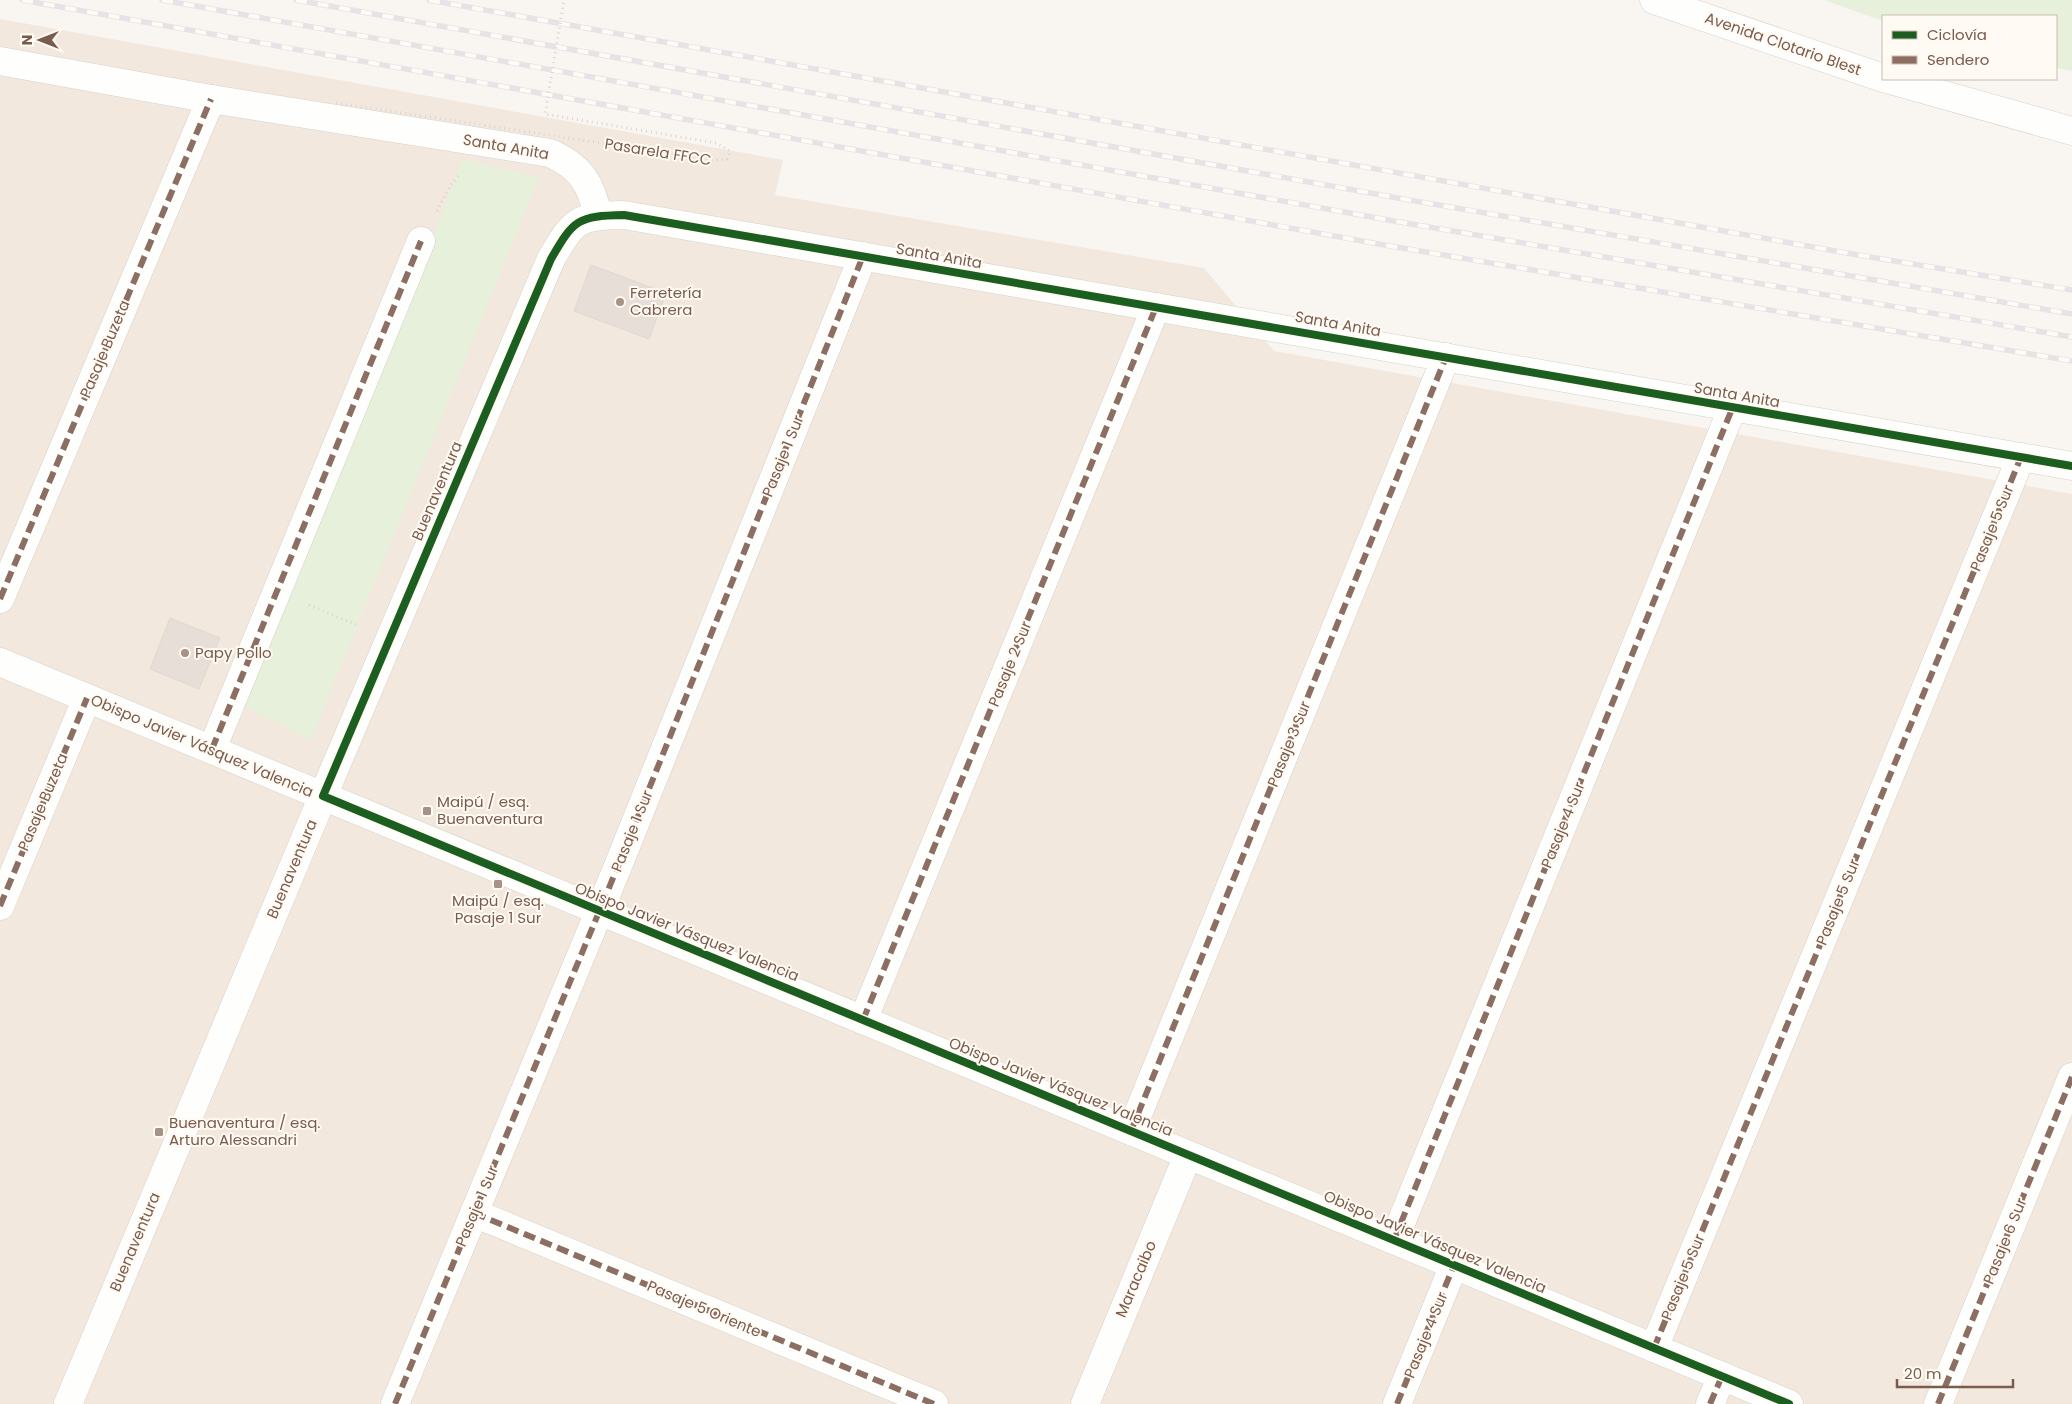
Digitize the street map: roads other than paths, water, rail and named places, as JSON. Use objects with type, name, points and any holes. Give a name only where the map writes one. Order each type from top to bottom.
[{"type":"street","name":"Avenida Clotario Blest","points":[[1654,0],[1882,78]]},
{"type":"street","name":"Santa Anita","points":[[0,61],[210,99],[550,153],[563,159],[585,179],[593,192],[598,216],[624,215],[1446,357],[1732,409],[2072,466]]},
{"type":"street","points":[[1891,80],[2072,131]]},
{"type":"street","name":"Pasaje Buzeta","points":[[0,599],[210,99]]},
{"type":"street","name":"Buenaventura","points":[[68,1404],[322,796],[551,259],[568,229],[581,221],[598,216]]},
{"type":"street","points":[[212,750],[421,241]]},
{"type":"street","name":"Pasaje 1 Sur","points":[[395,1404],[600,911],[863,256]]},
{"type":"street","name":"Pasaje 2 Sur","points":[[863,1020],[1156,307]]},
{"type":"street","name":"Pasaje 3 Sur","points":[[1130,1131],[1446,357]]},
{"type":"street","name":"Pasaje 4 Sur","points":[[1394,1240],[1732,409]]},
{"type":"street","name":"Pasaje 5 Sur","points":[[1654,1348],[2021,457]]},
{"type":"street","name":"Obispo Javier Vásquez Valencia","points":[[0,662],[1789,1404]]},
{"type":"street","name":"Pasaje Buzeta","points":[[0,906],[87,698]]},
{"type":"street","name":"Pasaje 6 Sur","points":[[1938,1404],[2072,1078]]},
{"type":"street","name":"Maracaibo","points":[[1085,1404],[1188,1155]]},
{"type":"street","name":"Pasaje 5 Oriente","points":[[474,1213],[934,1404]]},
{"type":"street","name":"Pasaje 4 Sur","points":[[1397,1404],[1454,1265]]},
{"type":"street","points":[[1710,1404],[1722,1376]]},
{"type":"railway","points":[[22,0],[1390,246],[2072,361]]},
{"type":"railway","points":[[162,0],[1394,221],[2072,337]]},
{"type":"railway","points":[[296,0],[1398,198],[2072,314]]},
{"type":"railway","points":[[429,0],[1858,255],[2072,290]]},
{"type":"place","name":"Ferretería Cabrera","points":[[620,302]]},
{"type":"place","name":"Papy Pollo","points":[[185,653]]},
{"type":"place","name":"Maipú / esq. Buenaventura","points":[[427,811]]},
{"type":"place","name":"Maipú / esq. Pasaje 1 Sur","points":[[498,884]]},
{"type":"place","name":"Buenaventura / esq. Arturo Alessandri","points":[[159,1132]]}]
